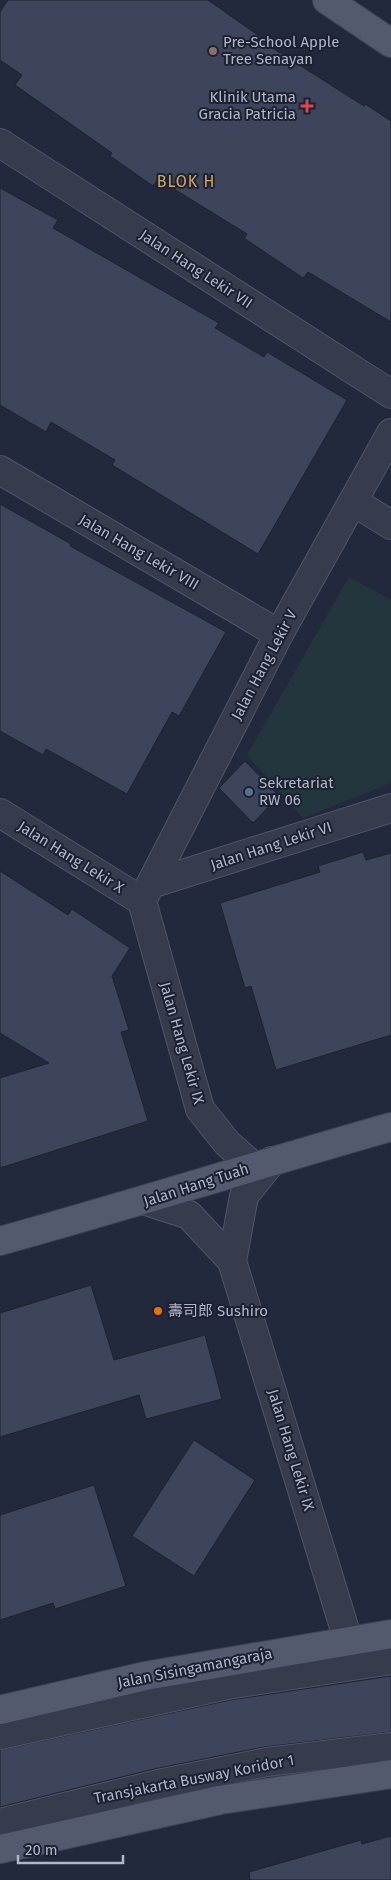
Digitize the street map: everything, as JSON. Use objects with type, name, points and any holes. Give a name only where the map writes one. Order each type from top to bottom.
[{"type":"main road","points":[[327,0],[391,43]]},
{"type":"main road","name":"Jalan Hang Tuah","points":[[0,1241],[146,1201],[262,1164],[391,1127]]},
{"type":"main road","name":"Jalan Sisingamangaraja","points":[[0,1710],[145,1676],[391,1634]]},
{"type":"main road","points":[[0,1849],[220,1800],[391,1774]]},
{"type":"street","name":"Jalan Hang Lekir VII","points":[[0,143],[391,394]]},
{"type":"street","name":"Jalan Hang Lekir V","points":[[146,892],[279,634],[391,433]]},
{"type":"street","name":"Jalan Hang Lekir VIII","points":[[0,470],[279,634]]},
{"type":"street","points":[[354,502],[391,525]]},
{"type":"street","name":"Jalan Hang Lekir VI","points":[[146,892],[391,808]]},
{"type":"street","name":"Jalan Hang Lekir X","points":[[0,813],[146,892]]},
{"type":"street","name":"Jalan Hang Lekir IX","points":[[146,892],[200,1109],[227,1142],[262,1164],[244,1196],[232,1261]]},
{"type":"street","name":"Jalan Hang Lekir IX","points":[[146,1201],[189,1215],[232,1261],[348,1640]]},
{"type":"street","points":[[0,1735],[226,1685],[391,1660]]},
{"type":"street","name":"Transjakarta Busway Koridor 1","points":[[0,1823],[158,1784],[267,1762],[391,1747]]},
{"type":"shaded area","points":[[349,577],[391,600],[391,783],[303,818],[247,755]]},
{"type":"building","points":[[8,0],[208,0],[272,45],[271,47],[391,121],[391,322],[308,272],[303,278],[244,238],[247,234],[158,179],[153,186],[110,156],[112,153],[15,85],[22,75],[0,60],[0,12]]},
{"type":"building","points":[[0,188],[58,220],[53,228],[219,323],[215,328],[264,357],[267,352],[347,400],[258,554],[112,465],[115,460],[51,422],[46,432],[0,405]]},
{"type":"building","points":[[0,504],[71,544],[70,546],[226,632],[179,716],[172,712],[127,794],[46,749],[43,755],[0,731]]},
{"type":"building","name":"Sekretariat RW 06","points":[[245,761],[279,796],[253,823],[219,788]]},
{"type":"building","points":[[363,852],[366,860],[391,853],[391,1035],[276,1070],[251,986],[245,988],[220,903],[320,872],[318,866]]},
{"type":"building","points":[[0,871],[68,915],[72,909],[130,948],[112,976],[129,1030],[121,1032],[148,1121],[0,1168],[0,1078],[49,1063],[0,1033]]},
{"type":"building","points":[[91,1285],[114,1360],[205,1335],[222,1399],[146,1419],[139,1395],[0,1437],[0,1313]]},
{"type":"building","points":[[194,1440],[255,1480],[194,1576],[132,1536]]},
{"type":"building","points":[[94,1485],[126,1586],[55,1609],[53,1603],[0,1620],[0,1515]]},
{"type":"building","points":[[391,1676],[391,1732],[264,1747],[154,1769],[0,1807],[0,1750],[230,1700]]},
{"type":"building","points":[[391,1836],[391,1880],[250,1880],[249,1872],[361,1840],[362,1844]]},
{"type":"place","name":"Pre-School Apple Tree Senayan","points":[[213,51]]},
{"type":"place","name":"Klinik Utama Gracia Patricia","points":[[307,106]]},
{"type":"place","name":"Sekretariat RW 06","points":[[249,792]]},
{"type":"place","name":"壽司郎 Sushiro","points":[[158,1311]]},
{"type":"district","name":"BLOK H","points":[[186,181]]}]
